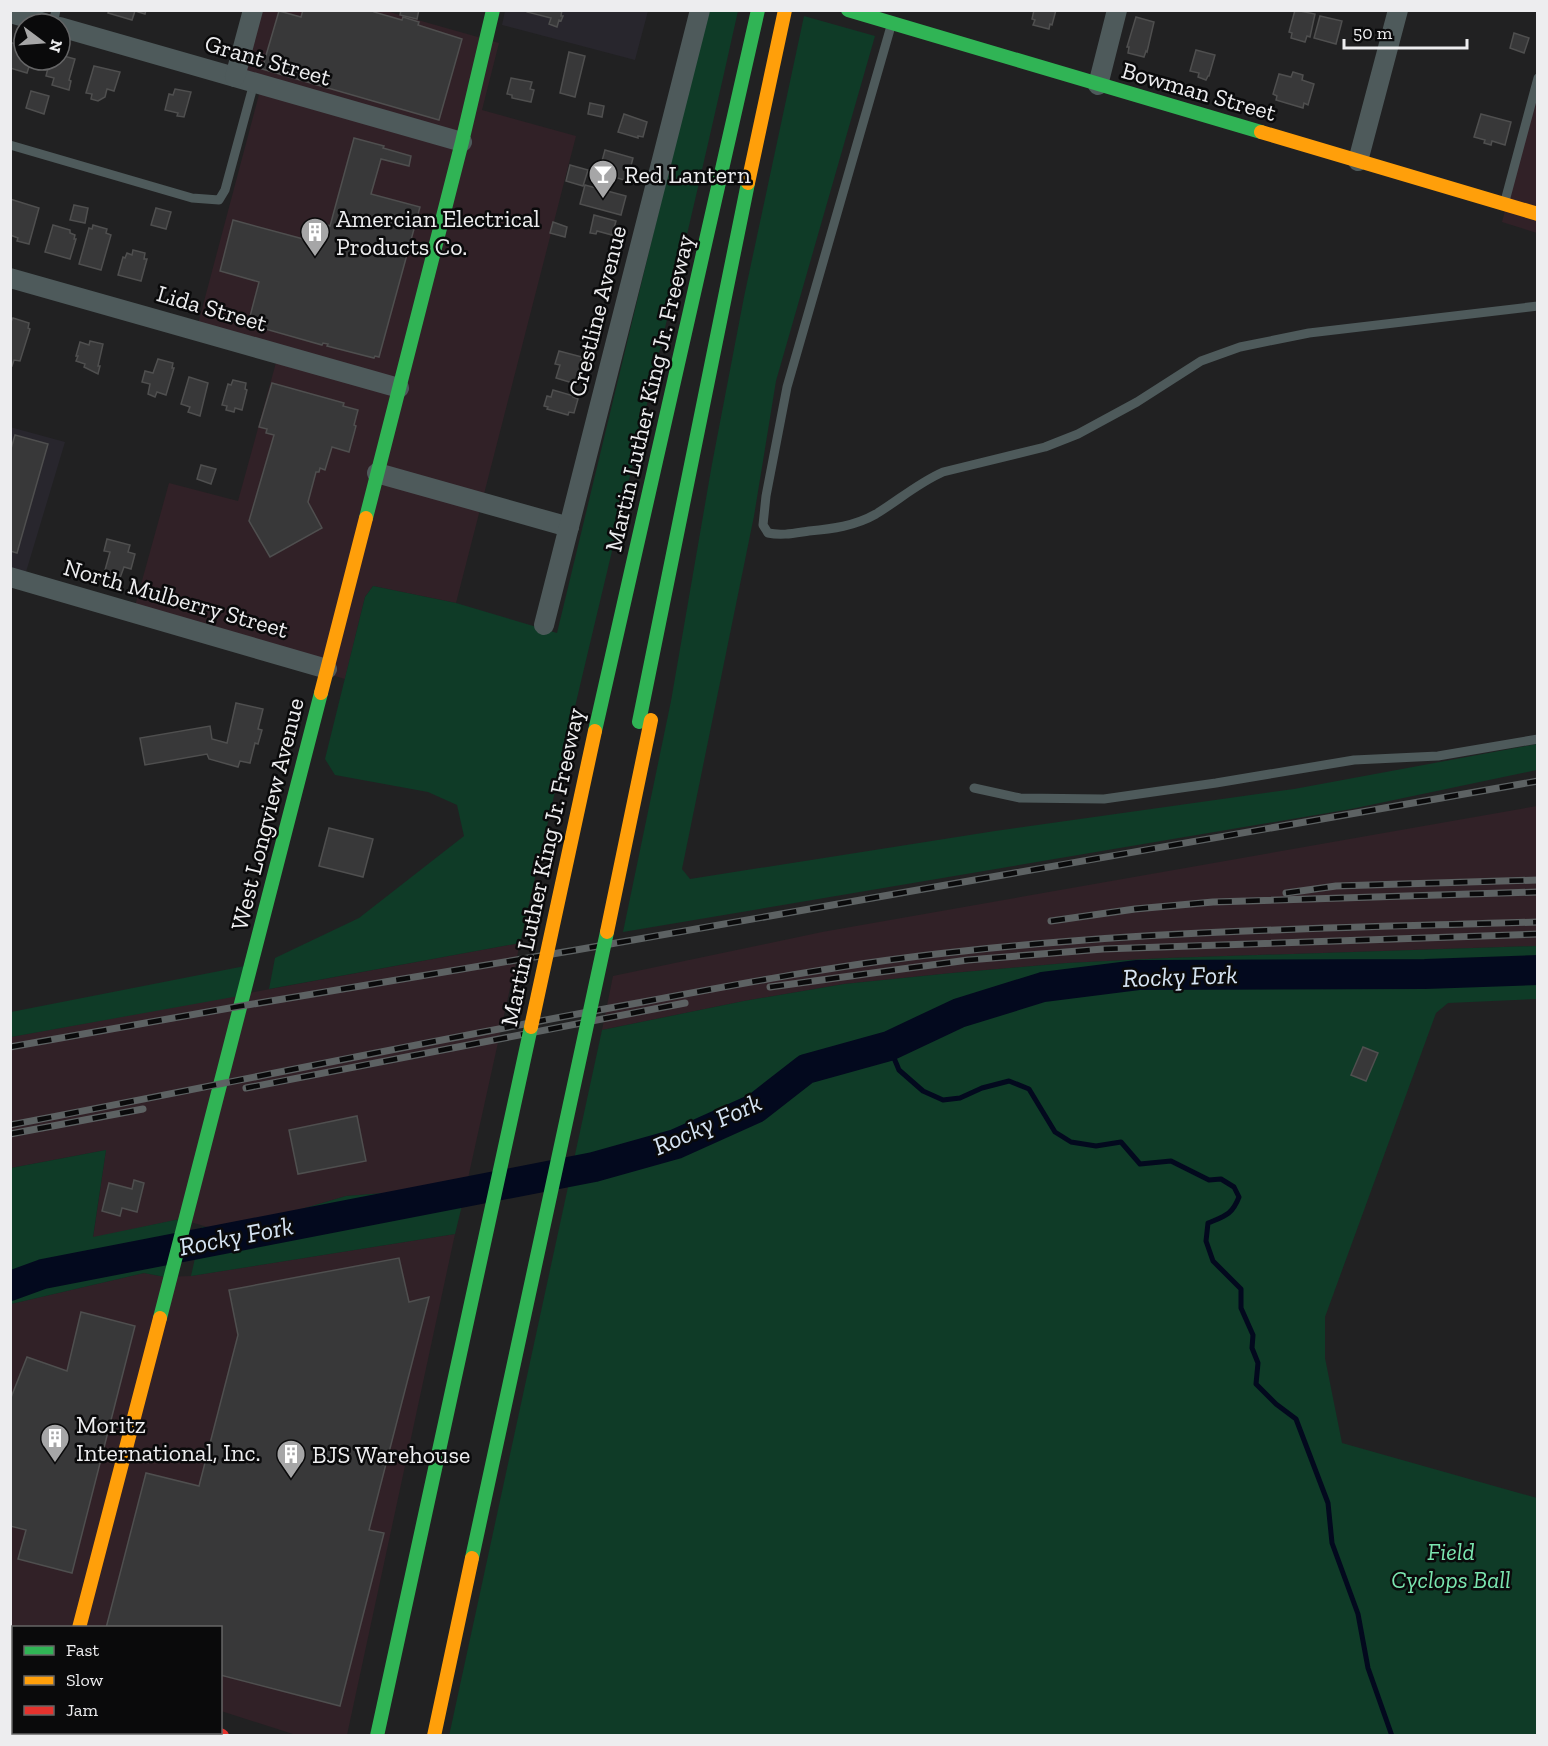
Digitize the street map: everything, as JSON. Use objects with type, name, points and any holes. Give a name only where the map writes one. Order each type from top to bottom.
[{"type":"main road","name":"West Longview Avenue","points":[[80,1626],[462,142],[493,10]]},
{"type":"main road","name":"Martin Luther King Jr. Freeway","points":[[377,1736],[595,731],[758,10]]},
{"type":"main road","points":[[434,1736],[624,855],[665,595],[726,287],[785,10]]},
{"type":"main road","name":"Bowman Street","points":[[860,12],[892,24],[1538,214]]},
{"type":"main road","points":[[586,707],[614,645]]},
{"type":"main road","points":[[420,1736],[645,721]]},
{"type":"main road","points":[[364,1736],[467,1258]]},
{"type":"main road","points":[[213,1734],[222,1736]]},
{"type":"street","points":[[235,77],[253,10]]},
{"type":"street","name":"Crestline Avenue","points":[[544,625],[700,10]]},
{"type":"street","points":[[1098,84],[1117,10]]},
{"type":"street","points":[[1358,161],[1398,10]]},
{"type":"street","name":"Grant Street","points":[[72,30],[462,142]]},
{"type":"street","name":"Lida Street","points":[[10,278],[399,387]]},
{"type":"street","points":[[377,473],[569,527]]},
{"type":"street","name":"North Mulberry Street","points":[[10,577],[327,669]]},
{"type":"lane","points":[[892,24],[787,387],[766,496],[764,525],[768,533],[777,536],[831,529],[861,521],[927,479],[943,472],[1045,447],[1078,434],[1137,402],[1201,361],[1240,347],[1321,332],[1538,306]]},
{"type":"lane","points":[[1504,204],[1538,78]]},
{"type":"lane","points":[[10,145],[192,198],[219,200],[225,190],[254,83]]},
{"type":"lane","points":[[974,788],[1020,798],[1104,799],[1354,760],[1438,756],[1538,739]]},
{"type":"shaded area","points":[[257,11],[386,11],[499,43],[482,110],[576,136],[456,603],[373,586],[365,597],[345,679],[132,617],[169,483],[238,501],[280,348],[198,324],[261,87],[236,79]]},
{"type":"shaded area","points":[[505,11],[648,11],[635,60],[502,25]]},
{"type":"shaded area","points":[[1537,86],[1537,233],[1502,222]]},
{"type":"shaded area","points":[[10,427],[65,442],[23,582],[11,578]]},
{"type":"shaded area","points":[[1537,806],[1537,946],[1168,958],[1067,963],[952,973],[844,984],[744,1001],[602,1030],[613,976],[822,932]]},
{"type":"shaded area","points":[[520,943],[463,1201],[446,1191],[424,1190],[346,1196],[244,1226],[218,1230],[180,1219],[93,1238],[106,1150],[11,1168],[11,1037]]},
{"type":"shaded area","points":[[455,1234],[347,1735],[296,1735],[222,1711],[222,1626],[12,1626],[12,1734],[36,1734],[11,1736],[11,1304],[144,1273],[165,1277],[191,1276]]},
{"type":"green space","points":[[707,11],[738,11],[520,943],[269,989],[275,958],[359,918],[464,836],[457,805],[428,792],[335,775],[325,759],[365,597],[373,586],[456,603],[557,633]]},
{"type":"green space","points":[[804,16],[875,36],[776,381],[754,516],[682,869],[690,879],[995,831],[1294,789],[1537,744],[1537,770],[1351,809],[623,932],[671,701],[744,297]]},
{"type":"green space","name":"Field Cyclops Ball","points":[[1537,946],[1537,999],[1448,1003],[1436,1013],[1325,1317],[1325,1358],[1342,1443],[1537,1498],[1537,1735],[449,1736],[602,1030],[744,1001],[844,984],[952,973],[1067,963],[1168,958]]},
{"type":"green space","points":[[245,966],[239,996],[11,1037],[11,1012]]},
{"type":"green space","points":[[106,1150],[93,1237],[180,1219],[165,1277],[144,1273],[11,1304],[11,1168]]},
{"type":"green space","points":[[424,1190],[446,1191],[463,1201],[455,1234],[191,1276],[202,1227],[218,1230],[244,1226],[346,1196]]},
{"type":"building","points":[[109,10],[146,10],[145,14],[135,11],[132,20],[108,13]]},
{"type":"building","points":[[303,10],[374,10],[374,12],[402,20],[403,17],[419,22],[418,25],[462,39],[439,120],[262,69],[279,11],[301,17]]},
{"type":"building","points":[[401,10],[419,10],[417,19],[400,15]]},
{"type":"building","points":[[527,10],[562,10],[561,16],[563,16],[557,27],[549,24],[551,18],[527,12]]},
{"type":"building","points":[[1034,10],[1056,10],[1049,29],[1033,25]]},
{"type":"building","points":[[1295,10],[1315,14],[1310,37],[1307,36],[1305,42],[1291,38],[1292,33],[1289,32]]},
{"type":"building","points":[[1320,16],[1342,21],[1336,44],[1314,38]]},
{"type":"building","points":[[1136,17],[1154,22],[1144,57],[1128,53],[1129,47],[1127,47]]},
{"type":"building","points":[[1514,33],[1529,38],[1524,53],[1510,48]]},
{"type":"building","points":[[10,42],[12,43],[12,69],[10,68]]},
{"type":"building","points":[[1196,50],[1215,55],[1206,80],[1198,77],[1199,73],[1190,71]]},
{"type":"building","points":[[569,52],[585,56],[575,97],[560,93]]},
{"type":"building","points":[[94,66],[120,72],[114,91],[107,89],[105,97],[98,101],[91,99],[92,94],[86,93]]},
{"type":"building","points":[[47,72],[71,72],[69,90],[52,85],[54,78],[46,76]]},
{"type":"building","points":[[1293,72],[1303,75],[1302,80],[1314,84],[1308,105],[1304,103],[1303,108],[1276,100],[1277,96],[1273,94],[1279,74],[1291,77]]},
{"type":"building","points":[[511,78],[532,82],[530,89],[534,90],[531,102],[512,98],[512,95],[507,94]]},
{"type":"building","points":[[175,89],[191,92],[184,117],[165,110],[169,94],[173,95]]},
{"type":"building","points":[[31,91],[49,96],[44,114],[26,108]]},
{"type":"building","points":[[590,103],[604,106],[602,117],[588,114]]},
{"type":"building","points":[[624,114],[647,122],[643,137],[638,136],[638,138],[618,132]]},
{"type":"building","points":[[1481,114],[1511,122],[1505,145],[1492,141],[1491,145],[1484,143],[1485,140],[1474,137]]},
{"type":"building","name":"Amercian Electrical Products Co.","points":[[354,138],[411,156],[409,166],[381,159],[371,194],[420,207],[379,357],[374,358],[248,324],[259,282],[220,271],[233,220],[322,244],[327,225],[330,226]]},
{"type":"building","points":[[605,150],[633,158],[627,181],[605,174],[608,163],[602,161]]},
{"type":"building","points":[[570,165],[588,170],[583,186],[566,181]]},
{"type":"building","name":"Red Lantern","points":[[585,185],[626,196],[621,215],[580,204]]},
{"type":"building","points":[[10,199],[39,208],[29,244],[17,241],[18,238],[10,235]]},
{"type":"building","points":[[74,205],[88,208],[85,223],[70,220]]},
{"type":"building","points":[[156,208],[171,212],[166,229],[151,225]]},
{"type":"building","points":[[594,215],[616,221],[612,235],[597,231],[596,234],[590,233]]},
{"type":"building","points":[[553,222],[567,227],[565,237],[550,233]]},
{"type":"building","points":[[53,225],[70,230],[70,233],[75,235],[70,259],[45,252]]},
{"type":"building","points":[[93,225],[107,229],[106,233],[111,235],[101,270],[79,264],[89,228],[92,229]]},
{"type":"building","points":[[133,250],[145,253],[144,259],[147,259],[141,281],[118,275],[123,257],[125,258],[127,253],[132,255]]},
{"type":"building","points":[[13,318],[29,323],[28,328],[30,329],[20,361],[14,360],[12,366],[10,365],[10,323]]},
{"type":"building","points":[[90,341],[103,344],[98,374],[84,367],[85,364],[76,361],[80,342],[89,345]]},
{"type":"building","points":[[559,351],[582,357],[580,364],[586,366],[580,382],[577,381],[576,384],[556,378],[560,365],[555,364]]},
{"type":"building","points":[[158,359],[173,363],[172,368],[174,368],[166,395],[157,392],[155,397],[148,394],[150,384],[142,382],[145,371],[153,373]]},
{"type":"building","points":[[189,377],[208,383],[200,416],[188,412],[190,407],[181,404]]},
{"type":"building","points":[[233,380],[246,383],[245,389],[247,390],[242,410],[235,408],[234,412],[226,410],[227,406],[222,405],[228,384],[231,385]]},
{"type":"building","points":[[272,383],[344,403],[343,406],[358,410],[349,452],[332,447],[325,470],[320,468],[319,472],[316,472],[308,502],[322,528],[270,557],[249,521],[274,435],[266,433],[267,429],[259,427]]},
{"type":"building","points":[[553,390],[578,399],[574,413],[569,412],[568,415],[544,406],[547,396],[551,397]]},
{"type":"building","points":[[15,435],[48,444],[17,553],[10,551],[10,452]]},
{"type":"building","points":[[201,465],[216,469],[211,484],[197,479]]},
{"type":"building","points":[[107,539],[130,545],[128,552],[135,554],[131,569],[124,567],[120,578],[106,575],[105,570],[110,552],[104,551]]},
{"type":"building","points":[[236,703],[263,709],[258,729],[262,730],[258,744],[255,743],[250,763],[240,761],[238,767],[209,759],[207,754],[145,765],[140,738],[210,726],[212,739],[227,743]]},
{"type":"building","points":[[329,828],[373,839],[363,877],[319,866]]},
{"type":"building","points":[[1363,1047],[1378,1053],[1366,1081],[1351,1075]]},
{"type":"building","points":[[357,1116],[366,1161],[298,1174],[289,1130]]},
{"type":"building","points":[[134,1180],[144,1183],[137,1212],[122,1208],[120,1216],[102,1211],[109,1183],[132,1189]]},
{"type":"building","name":"BJS Warehouse","points":[[399,1258],[409,1302],[429,1297],[369,1530],[384,1533],[340,1706],[222,1676],[222,1626],[107,1626],[146,1473],[199,1486],[238,1335],[229,1290]]},
{"type":"building","name":"Moritz International, Inc.","points":[[81,1312],[135,1326],[72,1573],[18,1559],[26,1530],[10,1526],[10,1400],[27,1357],[67,1371]]},
{"type":"waterway","name":"Rocky Fork","points":[[10,1286],[43,1274],[594,1167],[676,1144],[756,1108],[806,1069],[889,1046],[959,1013],[1043,987],[1138,975],[1425,974],[1538,970]]},
{"type":"waterway","points":[[889,1046],[899,1070],[923,1091],[943,1100],[960,1098],[982,1088],[1009,1081],[1029,1089],[1055,1132],[1071,1142],[1096,1146],[1121,1142],[1140,1164],[1171,1161],[1209,1180],[1221,1179],[1234,1187],[1239,1197],[1234,1208],[1219,1219],[1208,1223],[1206,1241],[1213,1261],[1241,1289],[1241,1308],[1253,1335],[1252,1348],[1258,1363],[1256,1384],[1276,1404],[1296,1419],[1328,1503],[1332,1543],[1358,1614],[1368,1668],[1392,1736]]},
{"type":"railway","points":[[10,1047],[1538,781]]},
{"type":"railway","points":[[1286,893],[1336,886],[1538,880]]},
{"type":"railway","points":[[1051,921],[1135,909],[1213,902],[1538,892]]},
{"type":"railway","points":[[10,1125],[564,1017],[763,980],[883,961],[1107,938],[1322,928],[1538,922]]},
{"type":"railway","points":[[770,987],[968,960],[1103,949],[1538,934]]},
{"type":"railway","points":[[246,1088],[685,1003]]},
{"type":"railway","points":[[10,1134],[143,1109]]},
{"type":"traffic: fast","points":[[366,518],[462,142],[493,10]]},
{"type":"traffic: fast","points":[[595,731],[758,10]]},
{"type":"traffic: fast","points":[[848,10],[1261,132]]},
{"type":"traffic: fast","points":[[639,722],[748,183]]},
{"type":"traffic: fast","points":[[160,1318],[321,693]]},
{"type":"traffic: fast","points":[[472,1558],[607,932]]},
{"type":"traffic: fast","points":[[377,1736],[531,1027]]},
{"type":"traffic: slow","points":[[748,183],[785,10]]},
{"type":"traffic: slow","points":[[1261,132],[1538,214]]},
{"type":"traffic: slow","points":[[321,693],[366,518]]},
{"type":"traffic: slow","points":[[607,932],[651,720]]},
{"type":"traffic: slow","points":[[531,1027],[595,731]]},
{"type":"traffic: slow","points":[[80,1626],[160,1318]]},
{"type":"traffic: slow","points":[[434,1736],[472,1558]]},
{"type":"traffic: jam","points":[[218,1734],[222,1736]]},
{"type":"place","name":"Red Lantern","points":[[603,200]]},
{"type":"place","name":"Amercian Electrical Products Co.","points":[[315,258]]},
{"type":"place","name":"Moritz International, Inc.","points":[[55,1464]]},
{"type":"place","name":"BJS Warehouse","points":[[291,1480]]}]
